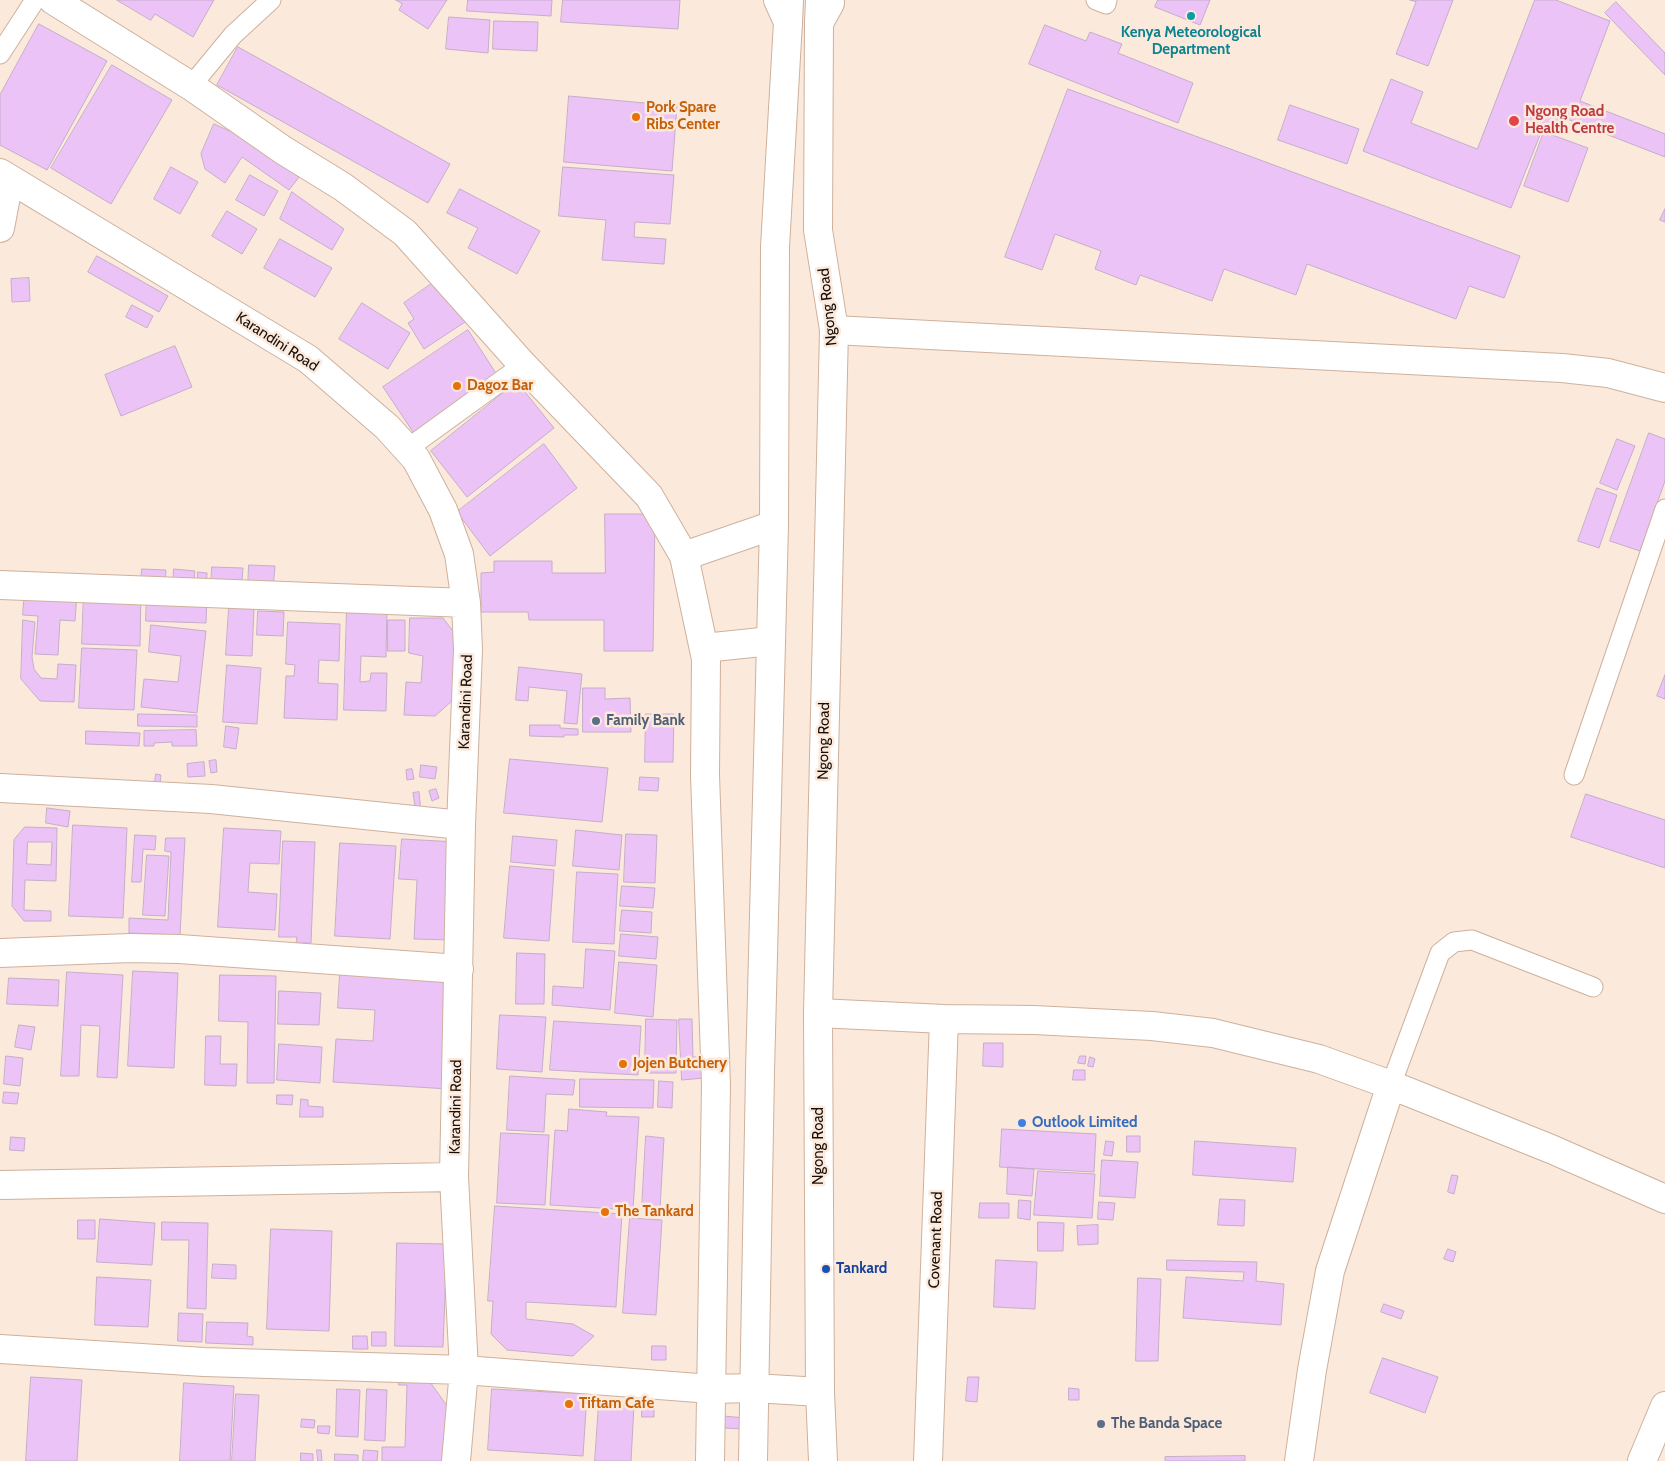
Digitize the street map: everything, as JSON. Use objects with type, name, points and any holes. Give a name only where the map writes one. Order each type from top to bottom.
[{"type":"street","points":[[53,0],[191,86],[284,150],[343,187],[405,233],[523,365],[649,496],[684,556],[706,659],[705,785],[716,1085],[710,1461]]},
{"type":"street","points":[[753,1461],[760,1072],[774,525],[775,247],[785,7]]},
{"type":"street","name":"Ngong Road","points":[[823,1461],[820,1392],[818,1013],[834,330],[818,230],[824,8]]},
{"type":"street","points":[[0,228],[5,177]]},
{"type":"street","name":"Karandini Road","points":[[5,177],[308,359],[387,427],[416,459],[443,510],[459,554],[466,603],[468,650],[461,825],[454,1177],[464,1370],[456,1461]]},
{"type":"street","points":[[834,330],[1562,368],[1608,373],[1665,388]]},
{"type":"street","points":[[684,556],[774,525]]},
{"type":"street","points":[[0,584],[466,603]]},
{"type":"street","points":[[704,648],[771,642]]},
{"type":"street","points":[[0,788],[212,799],[461,825]]},
{"type":"street","points":[[0,953],[130,948],[178,949],[459,969]]},
{"type":"street","points":[[818,1013],[944,1019],[1034,1020],[1152,1026],[1212,1033],[1319,1059],[1392,1085],[1551,1149],[1665,1199]]},
{"type":"street","name":"Covenant Road","points":[[928,1461],[944,1019]]},
{"type":"street","points":[[1300,1461],[1312,1370],[1330,1271],[1392,1085]]},
{"type":"street","points":[[0,1185],[454,1177]]},
{"type":"street","points":[[0,1348],[204,1362],[464,1370],[711,1389],[754,1388],[820,1392]]},
{"type":"street","points":[[1642,1461],[1665,1406]]},
{"type":"lane","points":[[0,54],[35,0]]},
{"type":"lane","points":[[191,86],[233,35],[271,0]]},
{"type":"lane","points":[[1096,0],[1106,4],[1107,0]]},
{"type":"lane","points":[[407,449],[523,365]]},
{"type":"lane","points":[[1574,775],[1658,555],[1665,509]]},
{"type":"lane","points":[[1392,1085],[1440,953],[1454,942],[1472,940],[1593,987]]},
{"type":"building","points":[[117,0],[214,0],[193,37],[155,14],[151,20]]},
{"type":"building","points":[[396,0],[447,0],[428,29],[399,10],[402,4]]},
{"type":"building","points":[[468,0],[552,0],[551,16],[467,11]]},
{"type":"building","points":[[563,0],[680,0],[678,29],[561,22]]},
{"type":"building","name":"Kenya Meteorological Department","points":[[1158,0],[1210,0],[1200,25],[1155,7]]},
{"type":"building","points":[[1410,0],[1453,0],[1428,66],[1396,54],[1416,2]]},
{"type":"building","points":[[1535,0],[1556,0],[1610,21],[1580,101],[1665,134],[1665,157],[1562,117],[1557,130],[1544,125],[1511,208],[1363,151],[1391,79],[1423,92],[1411,123],[1477,149]]},
{"type":"building","points":[[1616,2],[1665,53],[1665,75],[1605,13]]},
{"type":"building","points":[[449,17],[490,20],[488,53],[446,49]]},
{"type":"building","points":[[494,21],[538,22],[537,51],[493,49]]},
{"type":"building","points":[[39,24],[107,61],[47,170],[0,145],[0,95]]},
{"type":"building","points":[[1045,25],[1086,41],[1090,32],[1122,44],[1118,53],[1193,83],[1178,123],[1029,64]]},
{"type":"building","points":[[238,47],[450,164],[428,203],[217,85]]},
{"type":"building","points":[[112,65],[172,100],[111,204],[51,168]]},
{"type":"building","points":[[1068,89],[1520,256],[1504,298],[1469,286],[1456,319],[1307,264],[1296,295],[1224,269],[1212,301],[1140,275],[1136,285],[1095,269],[1101,251],[1055,234],[1042,270],[1005,257]]},
{"type":"building","points":[[569,96],[677,106],[672,171],[564,162]]},
{"type":"building","points":[[1290,105],[1359,129],[1347,164],[1278,140]]},
{"type":"building","points":[[214,124],[283,155],[276,161],[299,177],[289,190],[242,157],[225,183],[205,169],[201,154]]},
{"type":"building","points":[[1544,132],[1588,148],[1568,202],[1524,186]]},
{"type":"building","points":[[171,167],[198,182],[180,214],[154,199]]},
{"type":"building","points":[[563,167],[674,175],[670,224],[635,222],[634,237],[666,239],[664,264],[602,260],[606,220],[559,216]]},
{"type":"building","points":[[250,175],[278,191],[264,216],[236,200]]},
{"type":"building","points":[[460,189],[540,231],[517,274],[468,248],[478,228],[447,213]]},
{"type":"building","points":[[292,192],[344,229],[332,250],[280,219]]},
{"type":"building","points":[[1665,209],[1665,222],[1660,220]]},
{"type":"building","points":[[227,211],[257,229],[242,254],[212,236]]},
{"type":"building","points":[[280,239],[332,268],[315,297],[264,268]]},
{"type":"building","points":[[97,256],[168,296],[159,312],[88,272]]},
{"type":"building","points":[[29,278],[30,301],[12,302],[11,279]]},
{"type":"building","points":[[437,280],[465,322],[424,349],[408,323],[414,319],[404,303]]},
{"type":"building","points":[[362,303],[410,333],[388,369],[339,339]]},
{"type":"building","points":[[132,305],[153,316],[147,328],[126,317]]},
{"type":"building","points":[[468,330],[499,378],[415,435],[383,387]]},
{"type":"building","points":[[175,346],[192,387],[121,416],[105,375]]},
{"type":"building","points":[[517,382],[554,428],[467,497],[431,451]]},
{"type":"building","points":[[1649,433],[1665,439],[1665,481],[1640,551],[1610,541]]},
{"type":"building","points":[[1617,439],[1635,446],[1617,490],[1600,483]]},
{"type":"building","points":[[544,444],[577,488],[490,556],[457,512]]},
{"type":"building","points":[[1597,488],[1617,495],[1599,548],[1578,541]]},
{"type":"building","points":[[605,514],[655,514],[653,651],[604,651],[604,620],[529,620],[528,612],[481,612],[481,573],[494,572],[494,561],[552,561],[552,573],[605,573]]},
{"type":"building","points":[[249,565],[275,566],[273,589],[248,588]]},
{"type":"building","points":[[212,567],[243,568],[241,592],[211,587]]},
{"type":"building","points":[[142,569],[166,570],[165,585],[141,584]]},
{"type":"building","points":[[174,569],[195,571],[193,588],[173,586]]},
{"type":"building","points":[[198,572],[207,573],[206,590],[197,589]]},
{"type":"building","points":[[25,590],[77,593],[75,621],[60,620],[58,655],[35,654],[38,616],[23,615]]},
{"type":"building","points":[[84,591],[141,592],[140,646],[82,644]]},
{"type":"building","points":[[147,593],[207,595],[206,623],[146,621]]},
{"type":"building","points":[[229,608],[254,609],[252,656],[226,655]]},
{"type":"building","points":[[347,608],[387,609],[386,657],[361,656],[360,682],[370,681],[371,673],[387,673],[386,711],[344,710]]},
{"type":"building","points":[[258,611],[284,612],[283,636],[257,635]]},
{"type":"building","points":[[410,618],[443,618],[456,635],[453,700],[435,716],[404,715],[406,682],[421,683],[423,656],[409,653]]},
{"type":"building","points":[[23,620],[35,622],[32,657],[34,669],[41,678],[57,679],[58,664],[76,665],[74,702],[40,701],[21,679]]},
{"type":"building","points":[[388,620],[405,620],[405,651],[388,651]]},
{"type":"building","points":[[288,622],[340,624],[339,661],[319,660],[318,683],[338,684],[337,720],[284,718],[286,676],[294,676],[295,665],[286,664]]},
{"type":"building","points":[[151,625],[206,631],[197,713],[141,707],[144,679],[178,682],[181,656],[149,652]]},
{"type":"building","points":[[82,648],[137,650],[134,710],[79,708]]},
{"type":"building","points":[[227,665],[261,668],[257,724],[223,722]]},
{"type":"building","points":[[519,667],[582,674],[577,724],[564,723],[567,691],[529,687],[528,701],[516,700]]},
{"type":"building","points":[[1665,675],[1665,699],[1657,696]]},
{"type":"building","points":[[583,688],[605,688],[605,699],[630,698],[631,732],[583,732]]},
{"type":"building","points":[[138,714],[197,715],[197,727],[138,726]]},
{"type":"building","points":[[646,714],[674,714],[673,762],[645,762]]},
{"type":"building","points":[[530,725],[560,725],[560,728],[578,729],[578,735],[564,735],[564,737],[530,736]]},
{"type":"building","points":[[226,726],[239,728],[236,749],[224,747]]},
{"type":"building","points":[[196,730],[197,746],[172,746],[172,742],[154,743],[154,746],[144,746],[144,731]]},
{"type":"building","points":[[86,731],[140,733],[139,746],[86,744]]},
{"type":"building","points":[[510,759],[608,768],[602,822],[504,813]]},
{"type":"building","points":[[216,760],[217,772],[211,773],[209,761]]},
{"type":"building","points":[[204,762],[205,776],[188,777],[187,764]]},
{"type":"building","points":[[421,765],[437,767],[435,779],[420,777]]},
{"type":"building","points":[[412,769],[414,779],[407,780],[406,770]]},
{"type":"building","points":[[156,774],[161,775],[160,783],[155,782]]},
{"type":"building","points":[[640,777],[659,778],[658,791],[639,790]]},
{"type":"building","points":[[436,789],[439,798],[432,801],[429,791]]},
{"type":"building","points":[[419,792],[421,812],[416,813],[413,793]]},
{"type":"building","points":[[1586,794],[1665,820],[1665,868],[1571,837]]},
{"type":"building","points":[[47,808],[70,811],[68,827],[46,823]]},
{"type":"building","points":[[73,825],[127,828],[123,918],[69,916]]},
{"type":"building","points":[[25,827],[57,828],[56,881],[25,880],[24,910],[51,911],[51,921],[24,921],[12,906],[14,840]],"holes":[[[28,842],[52,842],[51,865],[27,864]]]},
{"type":"building","points":[[224,828],[281,831],[279,864],[250,863],[248,892],[277,894],[275,930],[218,927]]},
{"type":"building","points":[[576,830],[622,835],[619,870],[573,866]]},
{"type":"building","points":[[626,834],[657,835],[655,883],[624,882]]},
{"type":"building","points":[[135,835],[156,836],[155,850],[143,849],[141,882],[132,882]]},
{"type":"building","points":[[513,836],[557,840],[555,866],[511,862]]},
{"type":"building","points":[[166,838],[185,838],[180,935],[129,933],[129,918],[168,920],[171,852],[165,851]]},
{"type":"building","points":[[402,839],[457,842],[452,940],[414,939],[417,880],[399,879]]},
{"type":"building","points":[[283,841],[315,842],[311,943],[296,943],[297,937],[279,937]]},
{"type":"building","points":[[340,843],[396,846],[390,939],[335,936]]},
{"type":"building","points":[[147,855],[169,856],[165,916],[143,915]]},
{"type":"building","points":[[510,866],[554,870],[549,941],[504,938]]},
{"type":"building","points":[[577,872],[618,874],[614,944],[573,942]]},
{"type":"building","points":[[622,886],[655,888],[653,908],[620,906]]},
{"type":"building","points":[[622,910],[652,912],[651,933],[620,931]]},
{"type":"building","points":[[621,934],[658,937],[656,959],[619,956]]},
{"type":"building","points":[[586,949],[615,951],[610,1010],[552,1005],[553,986],[583,988]]},
{"type":"building","points":[[517,953],[545,954],[544,1004],[516,1004]]},
{"type":"building","points":[[619,962],[657,965],[653,1017],[615,1013]]},
{"type":"building","points":[[133,971],[178,973],[174,1068],[128,1066]]},
{"type":"building","points":[[67,972],[123,975],[117,1078],[97,1077],[100,1026],[81,1025],[79,1076],[61,1076]]},
{"type":"building","points":[[340,974],[456,981],[449,1089],[333,1082],[336,1039],[373,1041],[375,1010],[338,1008]]},
{"type":"building","points":[[220,975],[276,976],[274,1083],[247,1083],[248,1022],[219,1021]]},
{"type":"building","points":[[9,978],[59,980],[58,1006],[7,1004]]},
{"type":"building","points":[[279,991],[321,993],[319,1025],[278,1024]]},
{"type":"building","points":[[500,1015],[546,1017],[542,1072],[497,1069]]},
{"type":"building","points":[[646,1019],[677,1020],[676,1073],[645,1073]]},
{"type":"building","points":[[679,1019],[692,1019],[693,1057],[704,1057],[704,1078],[682,1080]]},
{"type":"building","points":[[554,1021],[641,1026],[638,1075],[550,1070]]},
{"type":"building","points":[[19,1025],[35,1027],[31,1050],[15,1047]]},
{"type":"building","points":[[206,1036],[221,1036],[220,1064],[237,1064],[236,1086],[205,1085]]},
{"type":"building","points":[[984,1043],[1003,1043],[1003,1067],[983,1066]]},
{"type":"building","points":[[279,1044],[322,1047],[320,1083],[277,1080]]},
{"type":"building","points":[[6,1056],[23,1058],[20,1086],[4,1084]]},
{"type":"building","points":[[1080,1056],[1086,1056],[1085,1064],[1078,1063]]},
{"type":"building","points":[[1090,1057],[1095,1059],[1093,1067],[1088,1066]]},
{"type":"building","points":[[1074,1070],[1085,1070],[1085,1080],[1073,1080]]},
{"type":"building","points":[[510,1076],[575,1080],[573,1095],[546,1094],[544,1132],[507,1130]]},
{"type":"building","points":[[580,1079],[654,1080],[653,1108],[580,1107]]},
{"type":"building","points":[[659,1081],[673,1082],[672,1108],[658,1107]]},
{"type":"building","points":[[4,1092],[19,1093],[17,1104],[3,1103]]},
{"type":"building","points":[[277,1095],[293,1095],[292,1105],[277,1104]]},
{"type":"building","points":[[301,1099],[308,1100],[308,1106],[323,1107],[323,1117],[300,1117]]},
{"type":"building","points":[[569,1109],[607,1112],[606,1116],[639,1117],[633,1210],[550,1205],[555,1130],[567,1131]]},
{"type":"building","points":[[1002,1129],[1096,1134],[1094,1172],[1000,1167]]},
{"type":"building","points":[[501,1133],[549,1135],[545,1205],[497,1203]]},
{"type":"building","points":[[646,1136],[664,1138],[660,1209],[642,1208]]},
{"type":"building","points":[[1127,1136],[1140,1136],[1140,1152],[1127,1152]]},
{"type":"building","points":[[11,1137],[25,1138],[24,1151],[10,1150]]},
{"type":"building","points":[[1106,1141],[1114,1142],[1112,1156],[1104,1155]]},
{"type":"building","points":[[1195,1141],[1296,1148],[1293,1182],[1193,1175]]},
{"type":"building","points":[[1102,1160],[1138,1162],[1135,1198],[1100,1196]]},
{"type":"building","points":[[1008,1167],[1034,1169],[1032,1196],[1007,1194]]},
{"type":"building","points":[[1038,1171],[1095,1174],[1092,1218],[1034,1215]]},
{"type":"building","points":[[1452,1175],[1458,1176],[1454,1194],[1448,1192]]},
{"type":"building","points":[[1220,1199],[1245,1200],[1244,1226],[1218,1225]]},
{"type":"building","points":[[1019,1200],[1031,1201],[1030,1220],[1018,1218]]},
{"type":"building","points":[[1099,1202],[1115,1203],[1113,1220],[1098,1219]]},
{"type":"building","points":[[980,1203],[1009,1203],[1009,1218],[979,1218]]},
{"type":"building","points":[[495,1206],[622,1214],[616,1307],[526,1302],[526,1319],[573,1324],[594,1336],[573,1356],[507,1350],[491,1334],[493,1301],[488,1301]]},
{"type":"building","points":[[630,1218],[662,1220],[656,1315],[623,1313]]},
{"type":"building","points":[[100,1219],[155,1223],[152,1265],[97,1262]]},
{"type":"building","points":[[78,1220],[95,1220],[95,1239],[78,1239]]},
{"type":"building","points":[[162,1222],[208,1223],[206,1309],[187,1308],[189,1240],[162,1240]]},
{"type":"building","points":[[1038,1222],[1064,1223],[1063,1251],[1038,1251]]},
{"type":"building","points":[[1098,1225],[1098,1244],[1078,1245],[1077,1226]]},
{"type":"building","points":[[271,1229],[332,1231],[329,1331],[267,1329]]},
{"type":"building","points":[[397,1243],[447,1244],[443,1347],[395,1346]]},
{"type":"building","points":[[1448,1249],[1456,1252],[1453,1262],[1444,1259]]},
{"type":"building","points":[[996,1260],[1037,1262],[1035,1309],[994,1307]]},
{"type":"building","points":[[1167,1260],[1257,1262],[1256,1281],[1284,1284],[1281,1325],[1183,1318],[1186,1277],[1243,1281],[1244,1272],[1167,1270]]},
{"type":"building","points":[[213,1264],[236,1265],[236,1279],[212,1278]]},
{"type":"building","points":[[97,1277],[151,1280],[148,1327],[95,1325]]},
{"type":"building","points":[[1138,1278],[1161,1279],[1158,1361],[1136,1361]]},
{"type":"building","points":[[1384,1304],[1404,1311],[1401,1319],[1381,1312]]},
{"type":"building","points":[[179,1313],[203,1314],[202,1342],[178,1341]]},
{"type":"building","points":[[207,1322],[248,1323],[247,1336],[253,1337],[253,1345],[206,1343]]},
{"type":"building","points":[[372,1332],[386,1332],[386,1346],[372,1346]]},
{"type":"building","points":[[353,1336],[367,1336],[368,1349],[353,1349]]},
{"type":"building","points":[[652,1346],[666,1346],[666,1360],[652,1360]]},
{"type":"building","points":[[1383,1358],[1438,1377],[1425,1413],[1370,1393]]},
{"type":"building","points":[[399,1375],[425,1375],[450,1410],[446,1461],[382,1461],[382,1447],[405,1447],[407,1385],[399,1385]]},
{"type":"building","points":[[31,1377],[82,1380],[77,1461],[26,1461]]},
{"type":"building","points":[[968,1377],[979,1377],[977,1402],[966,1401]]},
{"type":"building","points":[[184,1383],[234,1386],[230,1461],[180,1461]]},
{"type":"building","points":[[1069,1388],[1079,1389],[1079,1400],[1069,1400]]},
{"type":"building","points":[[337,1389],[360,1390],[358,1437],[336,1436]]},
{"type":"building","points":[[367,1389],[387,1390],[385,1441],[365,1440]]},
{"type":"building","points":[[492,1389],[587,1394],[583,1456],[488,1450]]},
{"type":"building","points":[[236,1394],[259,1395],[255,1461],[232,1461]]},
{"type":"building","points":[[642,1402],[654,1403],[654,1417],[642,1417]]},
{"type":"building","points":[[599,1403],[634,1405],[631,1461],[595,1461]]},
{"type":"building","points":[[723,1416],[745,1418],[744,1429],[723,1428]]},
{"type":"building","points":[[302,1419],[315,1420],[314,1428],[301,1427]]},
{"type":"building","points":[[318,1426],[330,1426],[329,1434],[318,1433]]},
{"type":"building","points":[[317,1450],[321,1450],[322,1461],[318,1461]]},
{"type":"building","points":[[364,1450],[378,1451],[377,1461],[363,1461]]},
{"type":"building","points":[[301,1453],[313,1454],[313,1461],[301,1461]]},
{"type":"building","points":[[335,1454],[358,1455],[358,1461],[335,1461]]},
{"type":"building","points":[[1245,1456],[1245,1461],[1165,1461],[1165,1457]]},
{"type":"place","name":"Kenya Meteorological Department","points":[[1191,16]]},
{"type":"place","name":"Pork Spare Ribs Center","points":[[636,117]]},
{"type":"place","name":"Ngong Road Health Centre","points":[[1514,121]]},
{"type":"place","name":"Dagoz Bar","points":[[457,386]]},
{"type":"place","name":"Family Bank","points":[[596,721]]},
{"type":"place","name":"Jojen Butchery","points":[[623,1064]]},
{"type":"place","name":"Outlook Limited","points":[[1022,1123]]},
{"type":"place","name":"The Tankard","points":[[605,1212]]},
{"type":"place","name":"Tankard","points":[[826,1269]]},
{"type":"place","name":"Tiftam Cafe","points":[[569,1404]]},
{"type":"place","name":"The Banda Space","points":[[1101,1424]]}]
